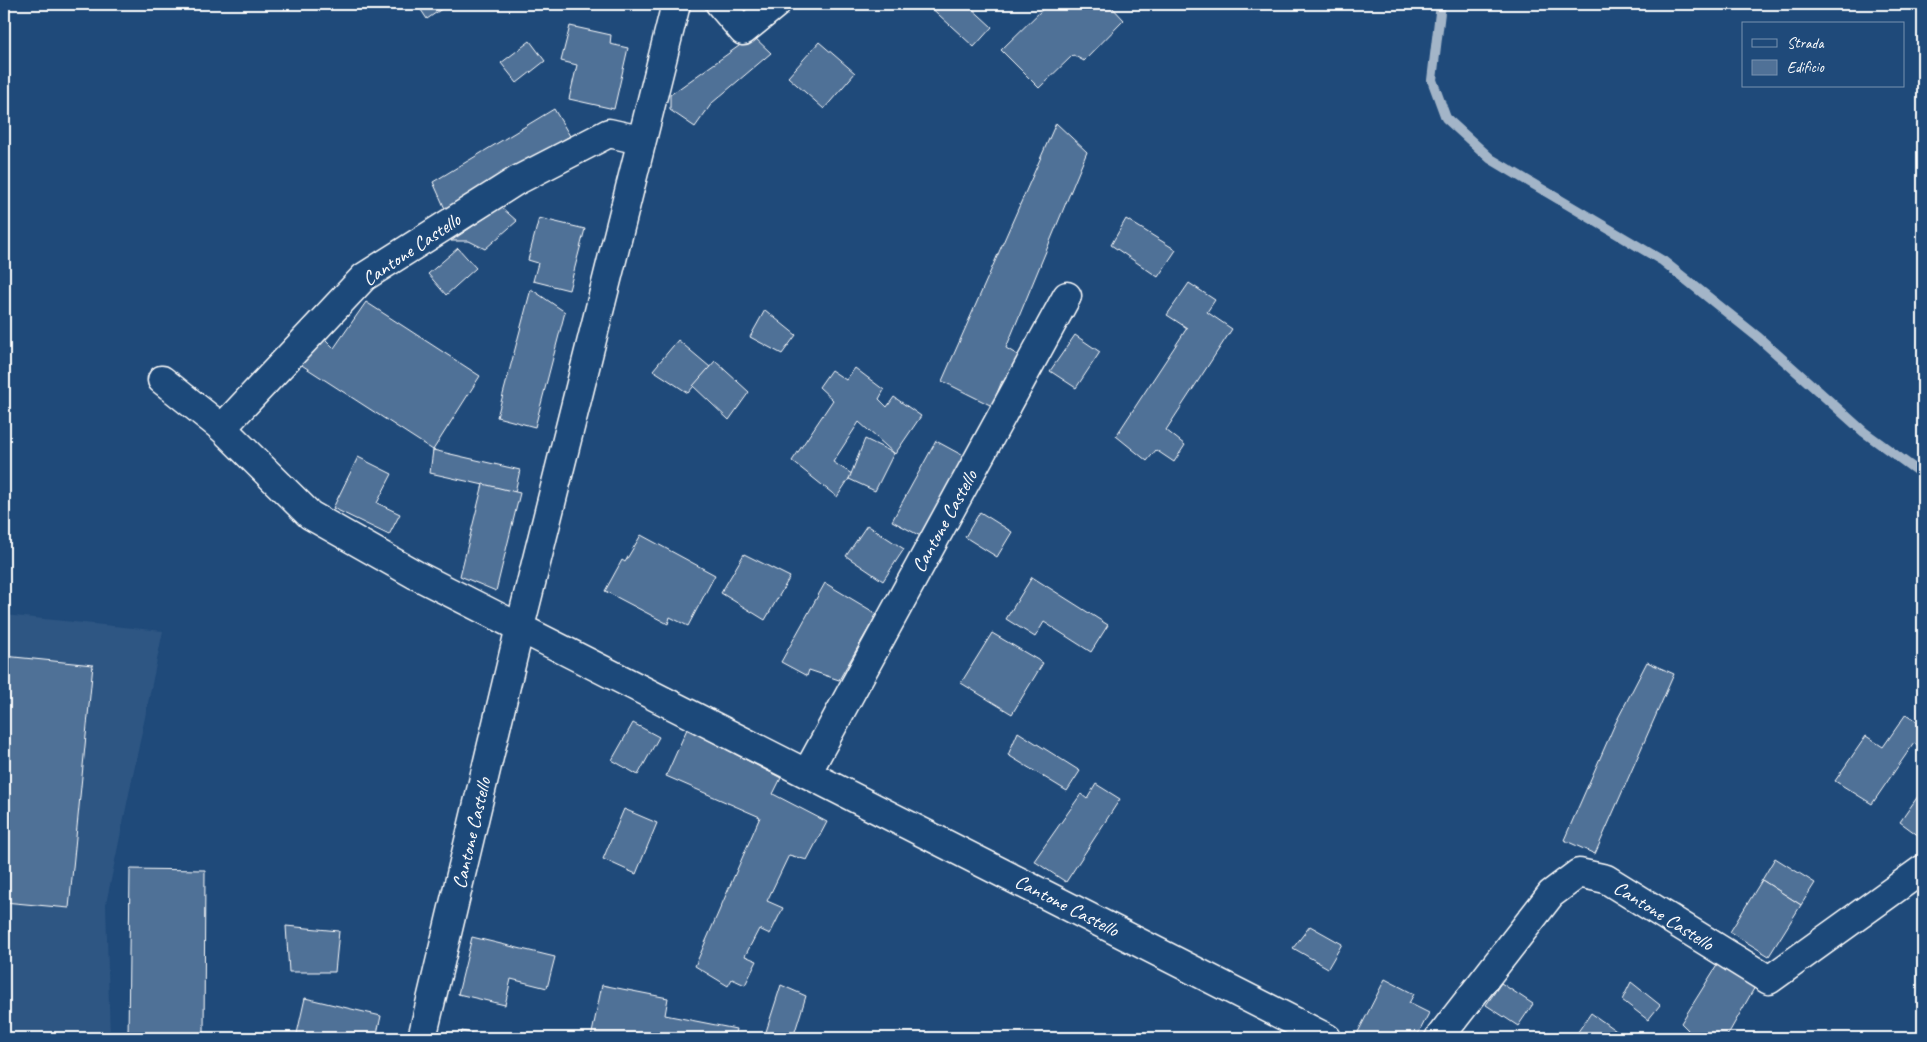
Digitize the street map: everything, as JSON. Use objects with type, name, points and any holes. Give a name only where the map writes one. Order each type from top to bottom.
[{"type":"street","name":"Cantone Castello","points":[[422,1038],[520,627],[640,140],[676,4]]},
{"type":"street","points":[[720,4],[743,31],[776,4]]},
{"type":"street","name":"Cantone Castello","points":[[222,428],[364,277],[516,181],[609,133],[640,140]]},
{"type":"street","name":"Cantone Castello","points":[[807,773],[1067,296]]},
{"type":"street","name":"Cantone Castello","points":[[162,380],[222,428],[310,515],[416,575],[1327,1038]]},
{"type":"street","name":"Cantone Castello","points":[[1440,1038],[1551,894],[1579,873],[1606,879],[1769,980],[1923,869]]},
{"type":"shaded area","points":[[4,615],[163,631],[106,904],[110,1038],[4,1038]]},
{"type":"building","points":[[417,4],[449,4],[427,19]]},
{"type":"building","points":[[927,4],[967,4],[992,27],[974,47]]},
{"type":"building","points":[[1048,4],[1114,4],[1111,6],[1124,20],[1084,61],[1073,55],[1039,88],[1001,50]]},
{"type":"building","points":[[570,26],[611,35],[610,44],[628,48],[614,109],[569,99],[577,65],[561,61]]},
{"type":"building","points":[[753,36],[771,53],[712,103],[695,127],[670,110],[670,95]]},
{"type":"building","points":[[530,41],[545,61],[517,83],[501,63]]},
{"type":"building","points":[[819,42],[855,73],[824,109],[788,77]]},
{"type":"building","points":[[554,109],[570,136],[446,211],[433,182]]},
{"type":"building","points":[[1056,123],[1087,152],[1006,348],[1021,357],[1007,384],[1002,381],[992,406],[942,381]]},
{"type":"building","points":[[501,207],[517,221],[485,249],[469,241],[451,241]]},
{"type":"building","points":[[539,218],[585,229],[569,290],[533,281],[538,263],[528,260]]},
{"type":"building","points":[[1126,219],[1176,250],[1158,277],[1111,245]]},
{"type":"building","points":[[458,248],[476,268],[446,295],[428,274]]},
{"type":"building","points":[[1189,283],[1215,300],[1207,312],[1232,329],[1166,430],[1185,445],[1174,462],[1156,450],[1147,461],[1116,436],[1187,328],[1167,315]]},
{"type":"building","points":[[531,289],[565,312],[535,427],[497,417]]},
{"type":"building","points":[[366,302],[480,376],[433,450],[297,362],[323,337],[334,348]]},
{"type":"building","points":[[765,310],[796,335],[782,354],[750,337]]},
{"type":"building","points":[[1075,335],[1100,352],[1076,388],[1050,371]]},
{"type":"building","points":[[678,340],[710,367],[688,393],[653,370]]},
{"type":"building","points":[[715,361],[749,392],[729,420],[693,386]]},
{"type":"building","points":[[855,368],[884,390],[879,399],[887,407],[894,397],[921,416],[895,454],[859,422],[833,462],[852,474],[837,497],[792,461],[833,400],[819,387],[831,370],[846,380]]},
{"type":"building","points":[[865,439],[894,453],[875,491],[849,479]]},
{"type":"building","points":[[936,441],[971,460],[928,540],[892,521]]},
{"type":"building","points":[[433,450],[520,470],[515,492],[430,473]]},
{"type":"building","points":[[358,457],[392,474],[377,503],[400,514],[389,535],[333,508]]},
{"type":"building","points":[[483,484],[520,493],[496,591],[460,576]]},
{"type":"building","points":[[980,512],[1012,532],[997,557],[965,537]]},
{"type":"building","points":[[867,525],[904,549],[883,581],[846,556]]},
{"type":"building","points":[[641,535],[715,575],[688,626],[670,617],[668,624],[605,591],[622,560],[625,562]]},
{"type":"building","points":[[744,554],[790,577],[765,620],[721,593]]},
{"type":"building","points":[[1032,577],[1108,625],[1091,652],[1044,622],[1035,637],[1006,619]]},
{"type":"building","points":[[825,583],[877,614],[839,680],[809,670],[807,676],[781,662]]},
{"type":"building","points":[[992,633],[1043,663],[1012,714],[961,683]]},
{"type":"building","points":[[4,656],[93,665],[69,908],[4,902]]},
{"type":"building","points":[[1647,662],[1674,674],[1595,854],[1564,840],[1615,724]]},
{"type":"building","points":[[1906,714],[1923,726],[1923,749],[1914,743],[1872,804],[1835,781],[1866,736],[1883,747]]},
{"type":"building","points":[[633,723],[659,737],[638,775],[612,760]]},
{"type":"building","points":[[687,729],[781,778],[773,794],[827,822],[807,860],[789,855],[767,901],[783,908],[770,934],[759,929],[745,956],[757,961],[745,985],[732,979],[728,986],[695,966],[760,817],[666,776]]},
{"type":"building","points":[[1018,732],[1080,771],[1067,791],[1008,755]]},
{"type":"building","points":[[1096,784],[1120,799],[1066,882],[1034,861],[1081,794],[1087,799]]},
{"type":"building","points":[[1923,789],[1923,839],[1900,822]]},
{"type":"building","points":[[624,809],[657,823],[636,874],[603,859]]},
{"type":"building","points":[[1775,858],[1815,883],[1801,905],[1762,880]]},
{"type":"building","points":[[130,869],[205,870],[204,1038],[128,1038]]},
{"type":"building","points":[[1762,880],[1801,905],[1769,956],[1730,932]]},
{"type":"building","points":[[286,926],[339,931],[335,972],[289,972]]},
{"type":"building","points":[[1310,926],[1342,944],[1328,968],[1293,948]]},
{"type":"building","points":[[472,937],[555,957],[547,988],[511,979],[505,1005],[458,994]]},
{"type":"building","points":[[1721,959],[1756,985],[1726,1038],[1683,1038],[1688,1030],[1681,1023]]},
{"type":"building","points":[[1385,979],[1414,994],[1409,1003],[1429,1013],[1416,1038],[1401,1038],[1393,1034],[1391,1038],[1368,1038],[1357,1034]]},
{"type":"building","points":[[1631,982],[1660,1005],[1648,1020],[1622,1000]]},
{"type":"building","points":[[1501,983],[1533,1004],[1518,1026],[1486,1005]]},
{"type":"building","points":[[602,985],[668,998],[665,1015],[736,1029],[734,1038],[591,1038]]},
{"type":"building","points":[[781,985],[806,996],[793,1038],[764,1038]]},
{"type":"building","points":[[305,998],[381,1016],[376,1038],[296,1038]]},
{"type":"building","points":[[1591,1013],[1626,1038],[1578,1038],[1575,1036]]},
{"type":"building","points":[[462,1031],[493,1038],[460,1038]]},
{"type":"waterway","points":[[1441,4],[1432,80],[1446,118],[1491,159],[1663,261],[1759,338],[1864,432],[1923,475]]}]
